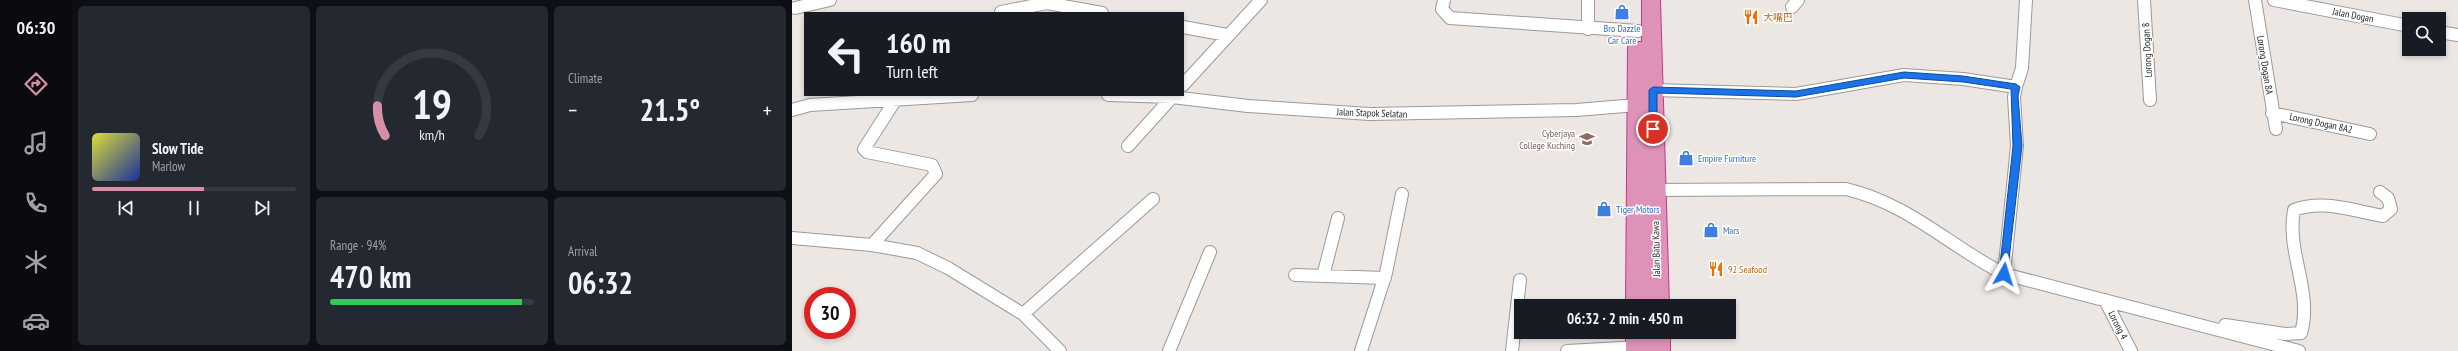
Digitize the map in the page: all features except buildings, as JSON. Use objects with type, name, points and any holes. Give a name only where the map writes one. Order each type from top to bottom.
[{"type":"highway","name":"Jalan Batu Kawa","points":[[1638,0],[1638,299]]},
{"type":"highway","name":"Jalan Batu Kawa","points":[[1651,0],[1657,299]]},
{"type":"street","points":[[793,10],[803,0]]},
{"type":"street","points":[[793,10],[830,0]]},
{"type":"street","points":[[1001,12],[1003,0]]},
{"type":"street","points":[[1184,84],[1227,35],[1261,0]]},
{"type":"street","points":[[1444,0],[1442,9],[1450,18],[1588,29],[1638,31]]},
{"type":"street","points":[[1588,0],[1588,29]]},
{"type":"street","points":[[2004,274],[2017,146],[2014,96],[2022,68],[2026,0]]},
{"type":"street","name":"Lorong Dogan 8","points":[[2144,0],[2150,100]]},
{"type":"street","name":"Lorong Dogan 8A","points":[[2255,0],[2272,113],[2276,129]]},
{"type":"street","name":"Jalan Dogan","points":[[2274,0],[2402,25]]},
{"type":"street","points":[[1005,12],[1050,2],[1097,12]]},
{"type":"street","points":[[1184,27],[1227,35]]},
{"type":"street","points":[[2446,33],[2458,36]]},
{"type":"street","points":[[1653,90],[1796,94],[1904,75],[1963,79],[2016,87]]},
{"type":"street","points":[[792,110],[810,105],[953,96]]},
{"type":"street","points":[[1128,146],[1173,96]]},
{"type":"street","name":"Jalan Stapok Selatan","points":[[1173,96],[1248,106],[1370,114],[1576,110],[1637,105]]},
{"type":"street","points":[[872,245],[936,174],[932,166],[867,152],[864,149],[869,138],[896,99]]},
{"type":"street","name":"Lorong Dogan 8A2","points":[[2272,113],[2370,134]]},
{"type":"street","points":[[1655,190],[1846,189],[1861,191],[1901,206],[1980,263],[2004,274],[2299,351]]},
{"type":"street","points":[[2214,329],[2224,325],[2285,334],[2301,333],[2307,316],[2296,263],[2291,218],[2294,210],[2300,206],[2317,205],[2383,216],[2392,209],[2388,198],[2380,192]]},
{"type":"street","points":[[1361,351],[1385,278],[1397,231],[1402,194]]},
{"type":"street","points":[[1022,314],[1153,199]]},
{"type":"street","points":[[1323,276],[1338,218]]},
{"type":"street","points":[[792,238],[872,245],[917,253],[948,268],[1022,314],[1060,351]]},
{"type":"street","points":[[1170,351],[1210,252]]},
{"type":"street","points":[[1295,275],[1385,278]]},
{"type":"street","points":[[1512,351],[1520,280]]},
{"type":"street","name":"Lorong 4","points":[[2105,300],[2131,351]]},
{"type":"street","points":[[1567,351],[1646,343]]},
{"type":"place","name":"Bro Dazzle Car Care","points":[[1622,12]]},
{"type":"place","name":"大嘴巴","points":[[1751,17]]},
{"type":"place","name":"Cyberjaya College Kuching","points":[[1587,139]]},
{"type":"place","name":"Empire Furniture","points":[[1686,158]]},
{"type":"place","name":"Tiger Motors","points":[[1604,209]]},
{"type":"place","name":"Mars","points":[[1711,230]]},
{"type":"place","name":"92 Seafood","points":[[1716,269]]},
{"type":"route","points":[[1653,129],[1653,90],[1727,91],[1780,95],[1814,92],[1904,75],[1963,79],[2016,87],[2014,96],[2017,123],[2017,146],[2004,274]]}]
